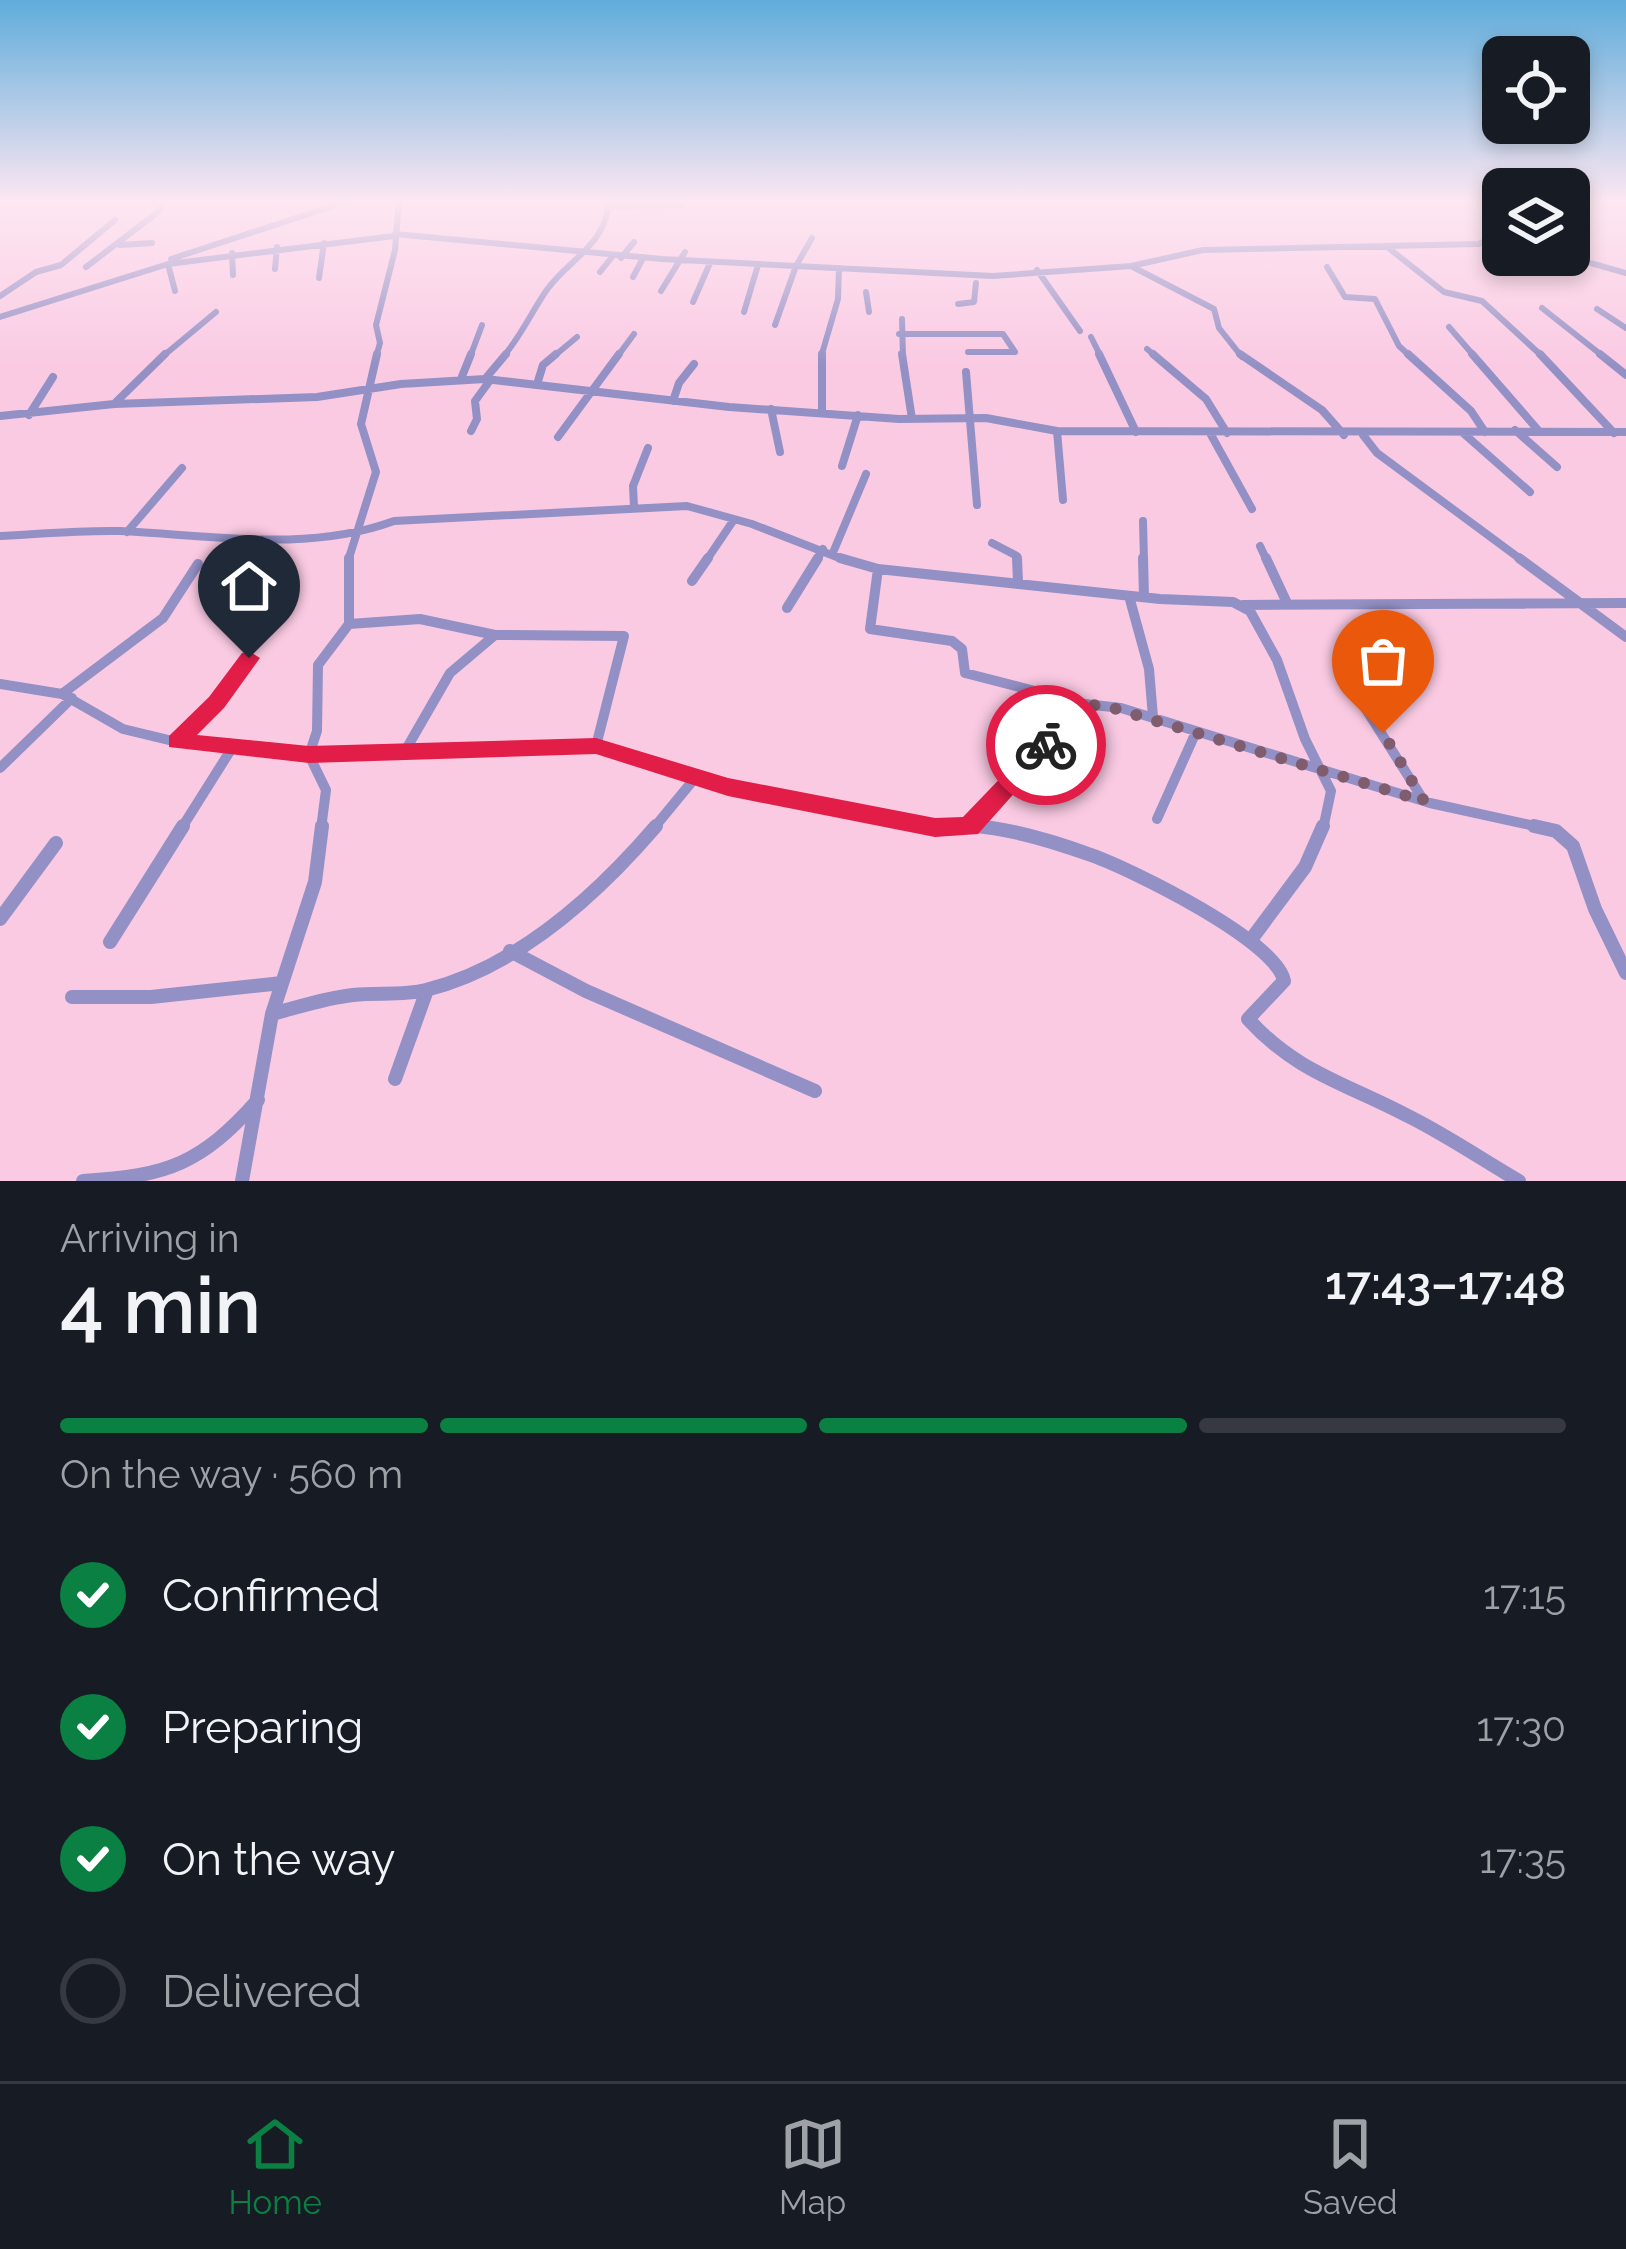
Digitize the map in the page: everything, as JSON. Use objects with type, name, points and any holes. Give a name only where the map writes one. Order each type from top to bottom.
[{"type":"street","points":[[0,296],[72,256]]},
{"type":"street","points":[[86,267],[100,256]]},
{"type":"street","points":[[0,317],[184,256]]},
{"type":"street","points":[[149,268],[214,256]]},
{"type":"street","points":[[232,256],[233,275]]},
{"type":"street","points":[[275,269],[276,256]]},
{"type":"street","points":[[319,278],[322,256]]},
{"type":"street","points":[[242,1181],[261,1097],[272,1014],[316,882],[326,790],[309,755],[317,731],[318,665],[349,625],[352,597],[346,567],[376,463],[363,439],[362,391],[380,343],[376,325],[391,256]]},
{"type":"street","points":[[471,431],[477,419],[475,401],[488,379],[526,330],[547,289],[582,256]]},
{"type":"street","points":[[605,256],[976,276],[1131,266],[1175,256]]},
{"type":"street","points":[[661,291],[683,256]]},
{"type":"street","points":[[775,325],[802,256]]},
{"type":"street","points":[[1400,256],[1444,292],[1481,301],[1622,433]]},
{"type":"street","points":[[600,272],[617,258]]},
{"type":"street","points":[[633,277],[642,260]]},
{"type":"street","points":[[693,302],[710,263]]},
{"type":"street","points":[[1590,263],[1626,273]]},
{"type":"street","points":[[168,264],[175,292]]},
{"type":"street","points":[[744,312],[758,265]]},
{"type":"street","points":[[1131,266],[1214,309],[1214,322],[1241,359],[1275,386],[1322,409],[1344,435]]},
{"type":"street","points":[[1327,267],[1345,297],[1375,299],[1399,346],[1471,411],[1485,432]]},
{"type":"street","points":[[821,410],[821,358],[838,298],[839,268]]},
{"type":"street","points":[[1036,271],[1079,332]]},
{"type":"street","points":[[958,304],[974,302],[976,283]]},
{"type":"street","points":[[866,292],[869,312]]},
{"type":"street","points":[[1542,308],[1626,375]]},
{"type":"street","points":[[1597,309],[1626,328]]},
{"type":"street","points":[[114,404],[216,312]]},
{"type":"street","points":[[902,319],[899,334],[912,419]]},
{"type":"street","points":[[461,379],[482,325]]},
{"type":"street","points":[[1449,327],[1538,430]]},
{"type":"street","points":[[558,437],[592,389],[609,374],[634,334]]},
{"type":"street","points":[[899,334],[1003,334],[1015,352],[968,352]]},
{"type":"street","points":[[538,381],[543,365],[577,337]]},
{"type":"street","points":[[1091,337],[1136,432]]},
{"type":"street","points":[[1147,349],[1186,378]]},
{"type":"street","points":[[673,401],[679,383],[694,364]]},
{"type":"street","points":[[965,372],[977,505]]},
{"type":"street","points":[[1196,375],[1183,382],[1206,400],[1227,433]]},
{"type":"street","points":[[28,415],[53,377]]},
{"type":"street","points":[[0,425],[3,416],[114,404],[317,397],[488,379],[538,381],[673,401],[912,419],[970,418],[1057,431],[1622,433]]},
{"type":"street","points":[[771,409],[780,452]]},
{"type":"street","points":[[842,466],[858,415]]},
{"type":"street","points":[[1515,430],[1557,467]]},
{"type":"street","points":[[1057,431],[1063,500]]},
{"type":"street","points":[[1462,432],[1530,492]]},
{"type":"street","points":[[1210,433],[1252,509]]},
{"type":"street","points":[[1363,435],[1377,453],[1626,637]]},
{"type":"street","points":[[634,507],[633,486],[648,448]]},
{"type":"street","points":[[127,532],[182,468]]},
{"type":"street","points":[[787,608],[827,552],[866,474]]},
{"type":"street","points":[[0,536],[127,532],[214,540],[359,534],[394,520],[687,506],[827,552],[849,566],[1129,596],[1243,604],[1626,603]]},
{"type":"street","points":[[692,581],[733,521]]},
{"type":"street","points":[[1143,521],[1144,597]]},
{"type":"street","points":[[992,543],[1017,556],[1018,582]]},
{"type":"street","points":[[1260,546],[1287,603]]},
{"type":"street","points":[[0,767],[67,696],[164,618],[198,564]]},
{"type":"street","points":[[878,569],[870,629],[952,641],[962,649],[965,674],[1153,717],[1424,801],[1537,826],[1566,838],[1626,973]]},
{"type":"street","points":[[1129,596],[1149,669],[1153,717]]},
{"type":"street","points":[[1243,604],[1277,660],[1331,791],[1321,837],[1305,867],[1250,941]]},
{"type":"street","points":[[349,625],[420,620],[495,635],[625,637],[596,746]]},
{"type":"street","points":[[405,751],[450,673],[495,635]]},
{"type":"street","points":[[177,742],[217,702],[249,658]]},
{"type":"street","points":[[1340,668],[1424,801]]},
{"type":"street","points":[[0,684],[67,696],[123,730],[232,748],[309,755],[596,746],[695,778],[897,823],[992,827],[1092,855],[1148,880],[1250,941],[1282,970],[1284,981],[1248,1018],[1291,1064],[1397,1110],[1519,1181]]},
{"type":"street","points":[[969,827],[1085,704]]},
{"type":"street","points":[[1157,819],[1196,732]]},
{"type":"street","points":[[110,942],[232,748]]},
{"type":"street","points":[[272,1014],[356,994],[427,990],[510,951],[605,883],[656,832],[695,778]]},
{"type":"street","points":[[0,919],[56,843]]},
{"type":"street","points":[[510,951],[586,992],[815,1091]]},
{"type":"street","points":[[72,997],[142,1001],[206,988],[282,983]]},
{"type":"street","points":[[395,1079],[427,990]]},
{"type":"street","points":[[83,1181],[176,1172],[225,1138],[261,1097]]},
{"type":"way so far","points":[[1046,745],[1076,710],[1085,704],[1103,705],[1424,801],[1383,733]]},
{"type":"route","points":[[249,658],[217,702],[177,742],[309,755],[596,746],[728,787],[935,827],[969,827],[1046,745]]}]
